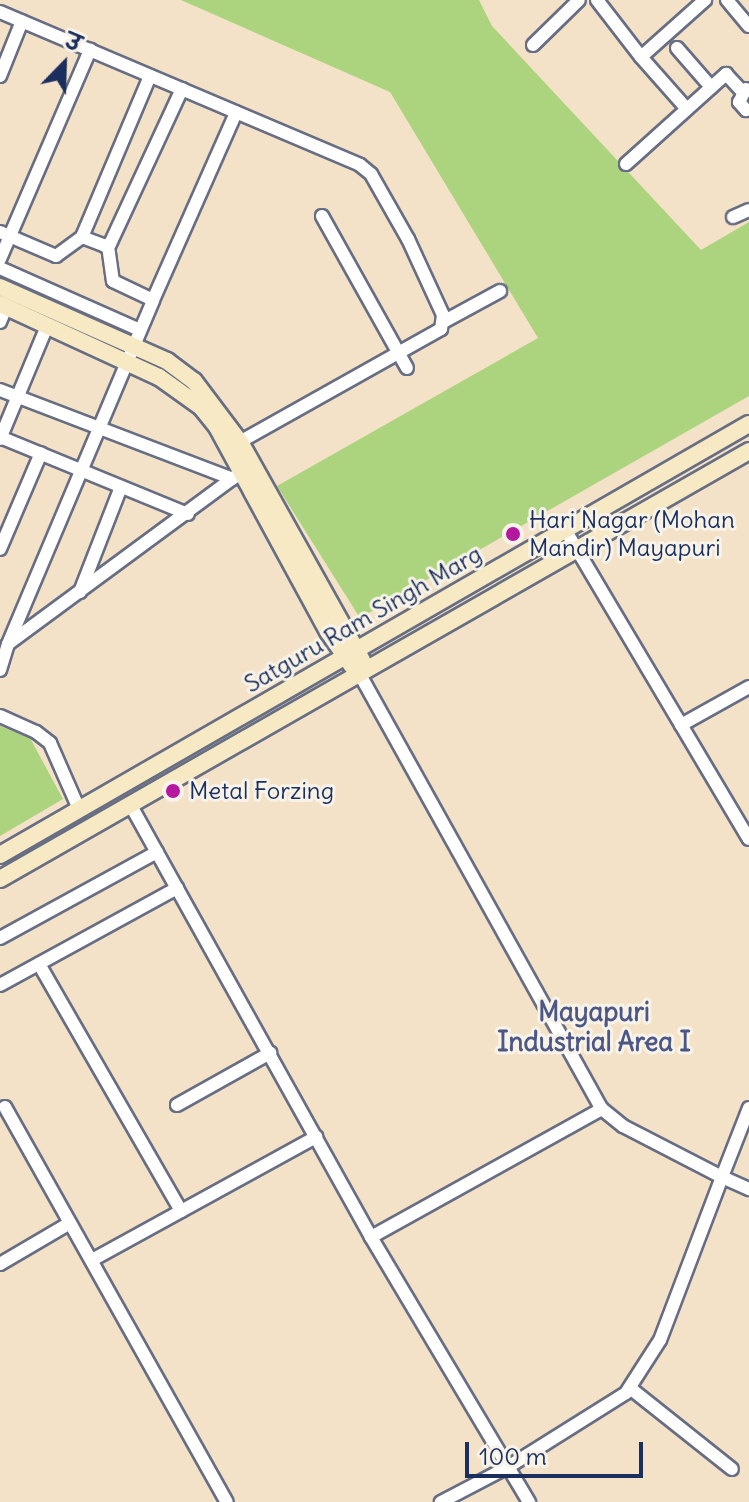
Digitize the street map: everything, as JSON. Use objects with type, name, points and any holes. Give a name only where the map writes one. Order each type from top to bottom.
[{"type":"main road","points":[[0,287],[167,361],[194,381],[240,442],[360,672]]},
{"type":"main road","points":[[2,311],[47,326],[134,346],[170,383],[201,407],[237,476],[351,655]]},
{"type":"main road","name":"Satguru Ram Singh Marg","points":[[0,855],[749,424]]},
{"type":"main road","name":"Satguru Ram Singh Marg","points":[[0,879],[749,451]]},
{"type":"street","points":[[533,45],[579,0]]},
{"type":"street","points":[[597,0],[687,109]]},
{"type":"street","points":[[641,57],[705,0]]},
{"type":"street","points":[[727,0],[749,26]]},
{"type":"street","points":[[0,12],[366,169],[408,239],[443,322]]},
{"type":"street","points":[[0,76],[22,21]]},
{"type":"street","points":[[677,48],[711,87]]},
{"type":"street","points":[[0,259],[5,234],[90,50]]},
{"type":"street","points":[[626,164],[726,74],[746,90],[739,102],[746,110]]},
{"type":"street","points":[[5,234],[56,256],[82,237],[150,76]]},
{"type":"street","points":[[153,300],[113,281],[108,246],[182,89]]},
{"type":"street","points":[[0,670],[8,644],[153,300],[236,113]]},
{"type":"street","points":[[733,217],[749,210]]},
{"type":"street","points":[[322,216],[407,368]]},
{"type":"street","points":[[82,237],[108,246]]},
{"type":"street","points":[[0,268],[134,346]]},
{"type":"street","points":[[240,442],[436,333],[443,322],[476,308],[500,291]]},
{"type":"street","points":[[47,326],[0,438],[188,514]]},
{"type":"street","points":[[0,390],[237,476]]},
{"type":"street","points":[[0,549],[41,453]]},
{"type":"street","points":[[8,644],[237,476]]},
{"type":"street","points":[[79,593],[121,487]]},
{"type":"street","points":[[566,531],[749,839]]},
{"type":"street","points":[[360,672],[371,700],[602,1109],[623,1126],[749,1189]]},
{"type":"street","points":[[681,725],[749,687]]},
{"type":"street","points":[[0,716],[36,732],[50,743],[79,809]]},
{"type":"street","points":[[130,804],[371,1237],[529,1502]]},
{"type":"street","points":[[0,938],[157,852]]},
{"type":"street","points":[[0,985],[177,888]]},
{"type":"street","points":[[39,964],[181,1211]]},
{"type":"street","points":[[177,1105],[270,1053]]},
{"type":"street","points":[[2,1105],[227,1502]]},
{"type":"street","points":[[441,1502],[508,1467],[630,1388],[660,1340],[749,1108]]},
{"type":"street","points":[[371,1237],[602,1109]]},
{"type":"street","points":[[92,1260],[316,1137]]},
{"type":"street","points":[[0,1264],[70,1223]]},
{"type":"street","points":[[630,1388],[732,1469]]},
{"type":"green space","points":[[181,0],[479,0],[492,26],[701,250],[749,222],[749,396],[360,618],[277,486],[538,338],[390,92]]},
{"type":"green space","points":[[0,726],[30,738],[63,799],[0,836]]},
{"type":"place","name":"Hari Nagar (Mohan Mandir) Mayapuri","points":[[513,534]]},
{"type":"place","name":"Metal Forzing","points":[[173,791]]},
{"type":"district","name":"Mayapuri Industrial Area I","points":[[594,1027]]}]
